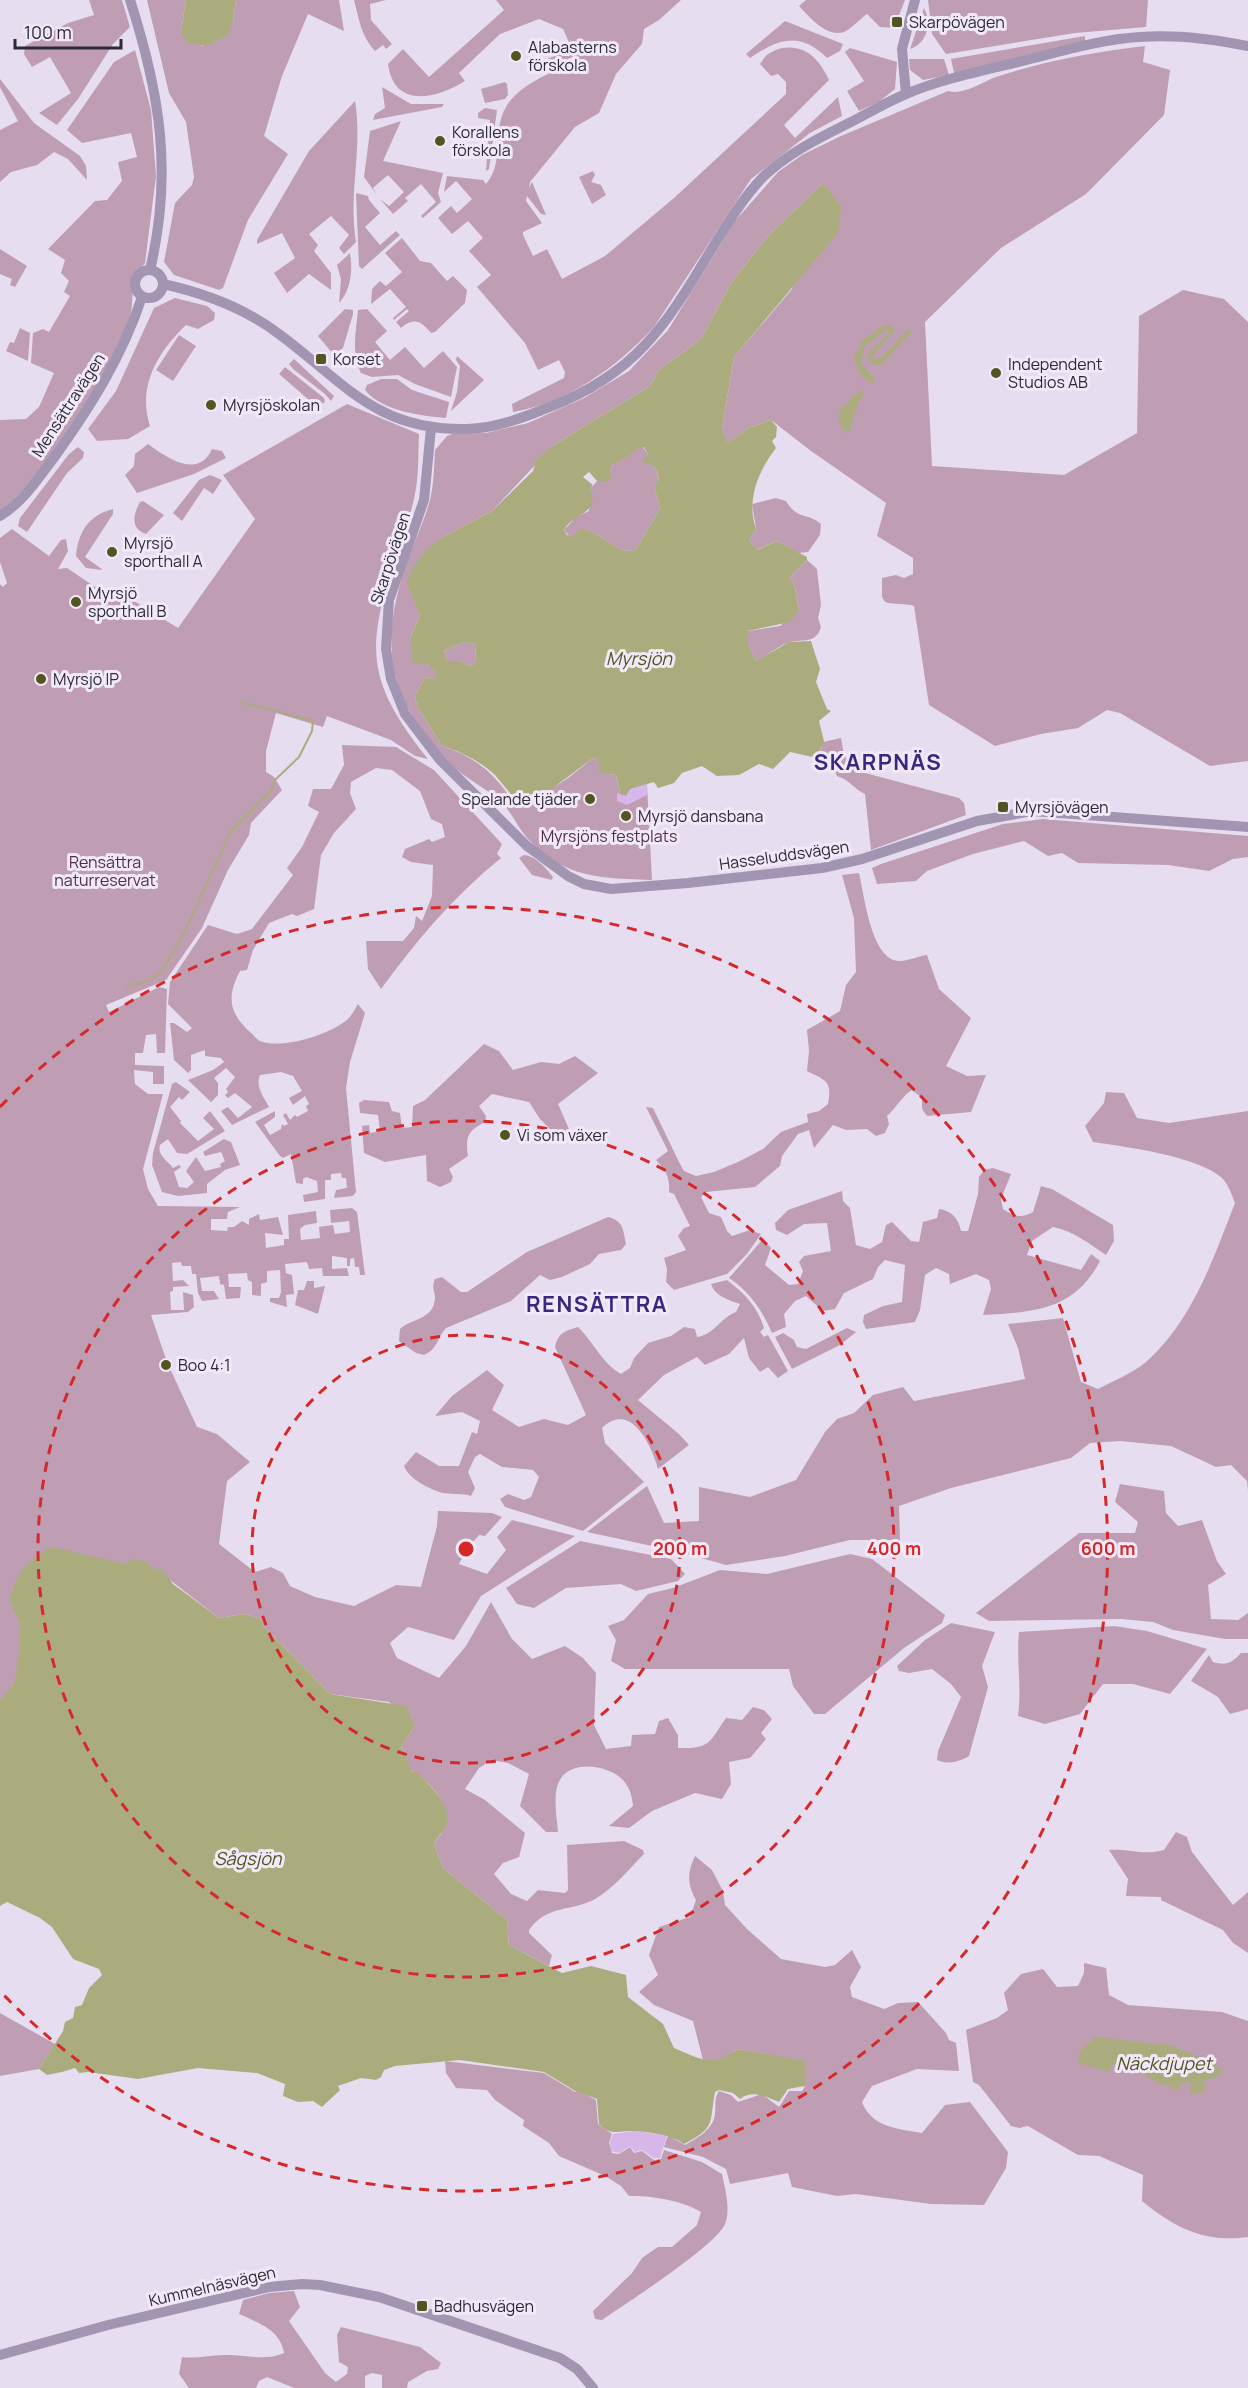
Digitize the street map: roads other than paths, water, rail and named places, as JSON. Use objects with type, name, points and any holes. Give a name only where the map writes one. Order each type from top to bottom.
[{"type":"street","points":[[130,0],[148,57],[162,134],[162,199],[150,270]]},
{"type":"street","points":[[906,94],[902,49],[915,0]]},
{"type":"street","points":[[163,284],[186,289],[239,311],[279,334],[355,398],[386,414],[431,428],[472,428],[512,421],[562,403],[624,368],[647,346],[673,313],[728,222],[762,179],[808,144],[906,94],[1056,52],[1139,37],[1219,40],[1248,46]]},
{"type":"street","points":[[150,270],[160,275],[163,284],[155,297],[142,297],[136,290],[136,280],[141,273],[150,270]]},
{"type":"street","name":"Mensättravägen","points":[[0,516],[20,502],[93,401],[127,338],[142,297]]},
{"type":"street","name":"Skarpövägen","points":[[414,729],[396,696],[391,679],[386,649],[386,625],[395,582],[424,500],[431,428]]},
{"type":"street","name":"Hasseluddsvägen","points":[[414,729],[440,760],[546,862],[574,879],[609,888],[688,884],[843,864],[977,820],[1021,812],[1053,811],[1248,828]]},
{"type":"street","name":"Kummelnäsvägen","points":[[0,2355],[108,2325],[269,2287],[320,2285],[379,2297],[496,2339],[550,2354],[576,2369],[593,2388]]},
{"type":"water","points":[[186,0],[236,0],[233,21],[227,36],[206,46],[187,43],[181,32]]},
{"type":"water","name":"Myrsjön","points":[[823,183],[841,207],[838,233],[734,357],[722,428],[727,443],[749,428],[771,420],[777,427],[776,437],[772,441],[776,448],[759,476],[753,497],[752,508],[756,529],[749,540],[757,550],[777,541],[807,557],[807,560],[790,577],[795,587],[799,610],[790,622],[748,631],[748,644],[756,661],[789,642],[811,641],[820,669],[816,682],[827,709],[831,711],[819,721],[824,741],[817,758],[790,752],[773,769],[759,764],[739,775],[717,776],[702,766],[682,773],[674,783],[658,788],[654,782],[630,789],[626,796],[620,793],[616,775],[600,773],[599,761],[593,758],[549,791],[533,795],[521,803],[495,775],[483,766],[463,754],[442,746],[417,706],[415,696],[425,677],[434,679],[437,673],[427,664],[413,664],[410,639],[420,615],[407,583],[412,569],[425,551],[443,537],[492,511],[533,471],[536,460],[554,445],[650,386],[659,370],[701,339],[732,282],[767,237]],"holes":[[[644,447],[648,454],[642,461],[655,467],[659,479],[654,487],[660,508],[636,550],[623,551],[591,531],[579,529],[574,537],[567,535],[564,530],[567,525],[587,510],[593,502],[590,489],[593,485],[583,477],[589,472],[597,481],[608,481],[612,477],[610,471],[612,465]],[[464,642],[476,644],[475,663],[470,666],[459,661],[447,661],[444,651]]]},
{"type":"water","points":[[884,325],[891,325],[895,330],[874,354],[874,360],[882,357],[908,329],[911,332],[881,365],[875,366],[867,358],[870,351],[889,334],[888,329],[865,346],[861,363],[875,380],[871,384],[860,374],[854,358],[863,340]]},
{"type":"water","points":[[861,390],[864,395],[858,403],[850,431],[846,434],[839,422],[840,409]]},
{"type":"water","name":"Sågsjön","points":[[52,1547],[125,1564],[132,1559],[147,1562],[155,1569],[163,1570],[173,1584],[219,1618],[244,1614],[261,1619],[265,1628],[330,1694],[406,1706],[415,1726],[401,1747],[412,1772],[415,1771],[433,1789],[447,1812],[445,1828],[434,1844],[443,1868],[507,1920],[509,1945],[562,1973],[591,1966],[626,1975],[628,1997],[663,2024],[674,2048],[706,2060],[720,2058],[738,2049],[805,2061],[805,2086],[788,2089],[779,2102],[754,2094],[740,2099],[733,2093],[719,2090],[715,2092],[710,2123],[707,2128],[684,2144],[673,2138],[653,2133],[615,2132],[604,2128],[599,2124],[597,2099],[575,2091],[544,2072],[460,2060],[395,2066],[384,2070],[381,2077],[376,2080],[361,2078],[338,2086],[340,2090],[322,2107],[313,2101],[298,2102],[283,2096],[285,2084],[257,2073],[198,2068],[138,2079],[88,2072],[79,2073],[75,2068],[47,2075],[39,2069],[63,2031],[65,2022],[73,2018],[75,2007],[82,2005],[89,1988],[102,1975],[99,1969],[73,1959],[52,1927],[40,1918],[7,1902],[0,1906],[0,1700],[14,1684],[20,1649],[20,1623],[9,1600],[15,1582],[24,1568],[35,1557]]},
{"type":"water","name":"Näckdjupet","points":[[1095,2037],[1170,2045],[1216,2064],[1216,2067],[1223,2070],[1218,2076],[1204,2081],[1205,2090],[1201,2094],[1190,2093],[1191,2082],[1179,2084],[1179,2091],[1158,2083],[1123,2064],[1112,2065],[1109,2072],[1078,2063],[1080,2051]]},
{"type":"waterway","points":[[126,987],[151,980],[162,971],[185,931],[231,831],[271,791],[275,780],[299,757],[312,731],[313,721],[242,702]]},
{"type":"place","name":"Skarpövägen","points":[[897,22]]},
{"type":"place","name":"Alabasterns förskola","points":[[516,56]]},
{"type":"place","name":"Korallens förskola","points":[[440,141]]},
{"type":"place","name":"Korset","points":[[321,359]]},
{"type":"place","name":"Independent Studios AB","points":[[996,373]]},
{"type":"place","name":"Myrsjöskolan","points":[[211,405]]},
{"type":"place","name":"Myrsjö sporthall A","points":[[112,552]]},
{"type":"place","name":"Myrsjö sporthall B","points":[[76,602]]},
{"type":"place","name":"Myrsjö IP","points":[[41,679]]},
{"type":"place","name":"Spelande tjäder","points":[[590,799]]},
{"type":"place","name":"Myrsjövägen","points":[[1003,807]]},
{"type":"place","name":"Myrsjö dansbana","points":[[626,816]]},
{"type":"place","name":"Vi som växer","points":[[505,1135]]},
{"type":"place","name":"Boo 4:1","points":[[166,1365]]},
{"type":"place","name":"Badhusvägen","points":[[422,2306]]},
{"type":"district","name":"SKARPNÄS","points":[[878,762]]},
{"type":"district","name":"RENSÄTTRA","points":[[597,1304]]},
{"type":"park label","name":"Myrsjöns festplats","points":[[609,836]]},
{"type":"park label","name":"Rensättra naturreservat","points":[[105,871]]}]
